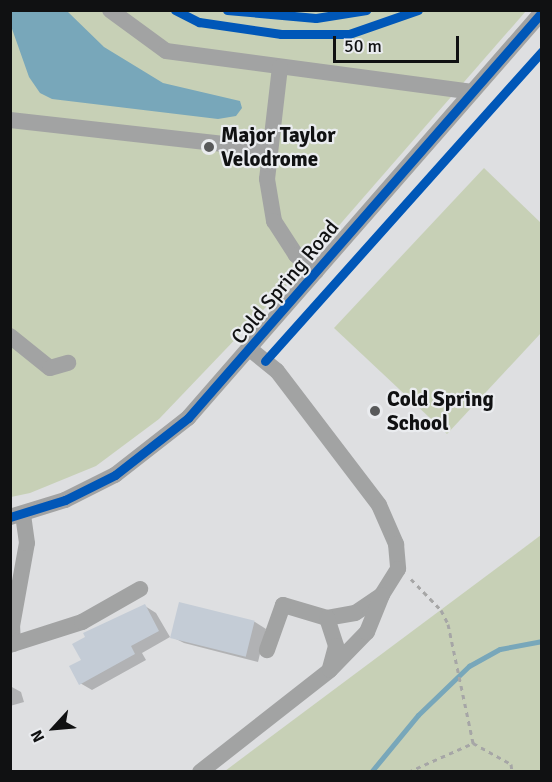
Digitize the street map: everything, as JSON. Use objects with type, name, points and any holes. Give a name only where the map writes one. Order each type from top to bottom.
[{"type":"street","points":[[110,10],[166,51],[472,92]]},
{"type":"street","name":"Cold Spring Road","points":[[17,516],[87,490],[134,463],[188,418],[251,350],[542,12]]},
{"type":"street","points":[[280,67],[267,179],[274,221],[296,255],[316,272]]},
{"type":"street","points":[[10,120],[269,149]]},
{"type":"street","points":[[10,336],[50,368],[68,363]]},
{"type":"street","points":[[200,771],[330,670],[367,632],[382,595],[398,569],[396,544],[379,505],[277,371],[251,350]]},
{"type":"street","points":[[17,516],[27,543],[12,626],[12,644],[82,622],[140,589]]},
{"type":"street","points":[[267,650],[283,605],[327,618],[355,613],[382,595]]},
{"type":"street","points":[[327,618],[336,646],[330,670]]},
{"type":"path","points":[[398,569],[422,588],[448,624],[472,743]]},
{"type":"path","points":[[408,771],[472,743]]},
{"type":"path","points":[[472,743],[511,764],[512,771]]},
{"type":"green space","name":"Major Taylor Velodrome","points":[[11,11],[526,11],[288,284],[159,419],[96,466],[30,493],[11,497]]},
{"type":"green space","points":[[484,168],[541,223],[541,333],[447,434],[334,328]]},
{"type":"green space","points":[[541,535],[541,771],[225,771]]},
{"type":"water","points":[[11,10],[67,11],[104,47],[163,83],[240,101],[242,108],[236,116],[218,119],[52,99],[40,93],[29,77],[11,26]]},
{"type":"building","points":[[179,602],[255,621],[246,657],[170,638]]},
{"type":"building","points":[[145,604],[159,631],[131,646],[135,654],[79,685],[69,666],[81,660],[72,644],[85,637],[83,633]]},
{"type":"waterway","points":[[371,772],[418,715],[469,666],[500,649],[542,641]]},
{"type":"cycle path","points":[[175,10],[199,22],[281,34],[349,34],[418,10]]},
{"type":"cycle path","points":[[227,10],[316,18],[366,10]]},
{"type":"cycle path","points":[[10,517],[65,500],[115,475],[188,418],[542,12]]},
{"type":"cycle path","points":[[265,361],[542,51]]},
{"type":"place","name":"Major Taylor Velodrome","points":[[209,147]]},
{"type":"place","name":"Cold Spring School","points":[[375,411]]}]
